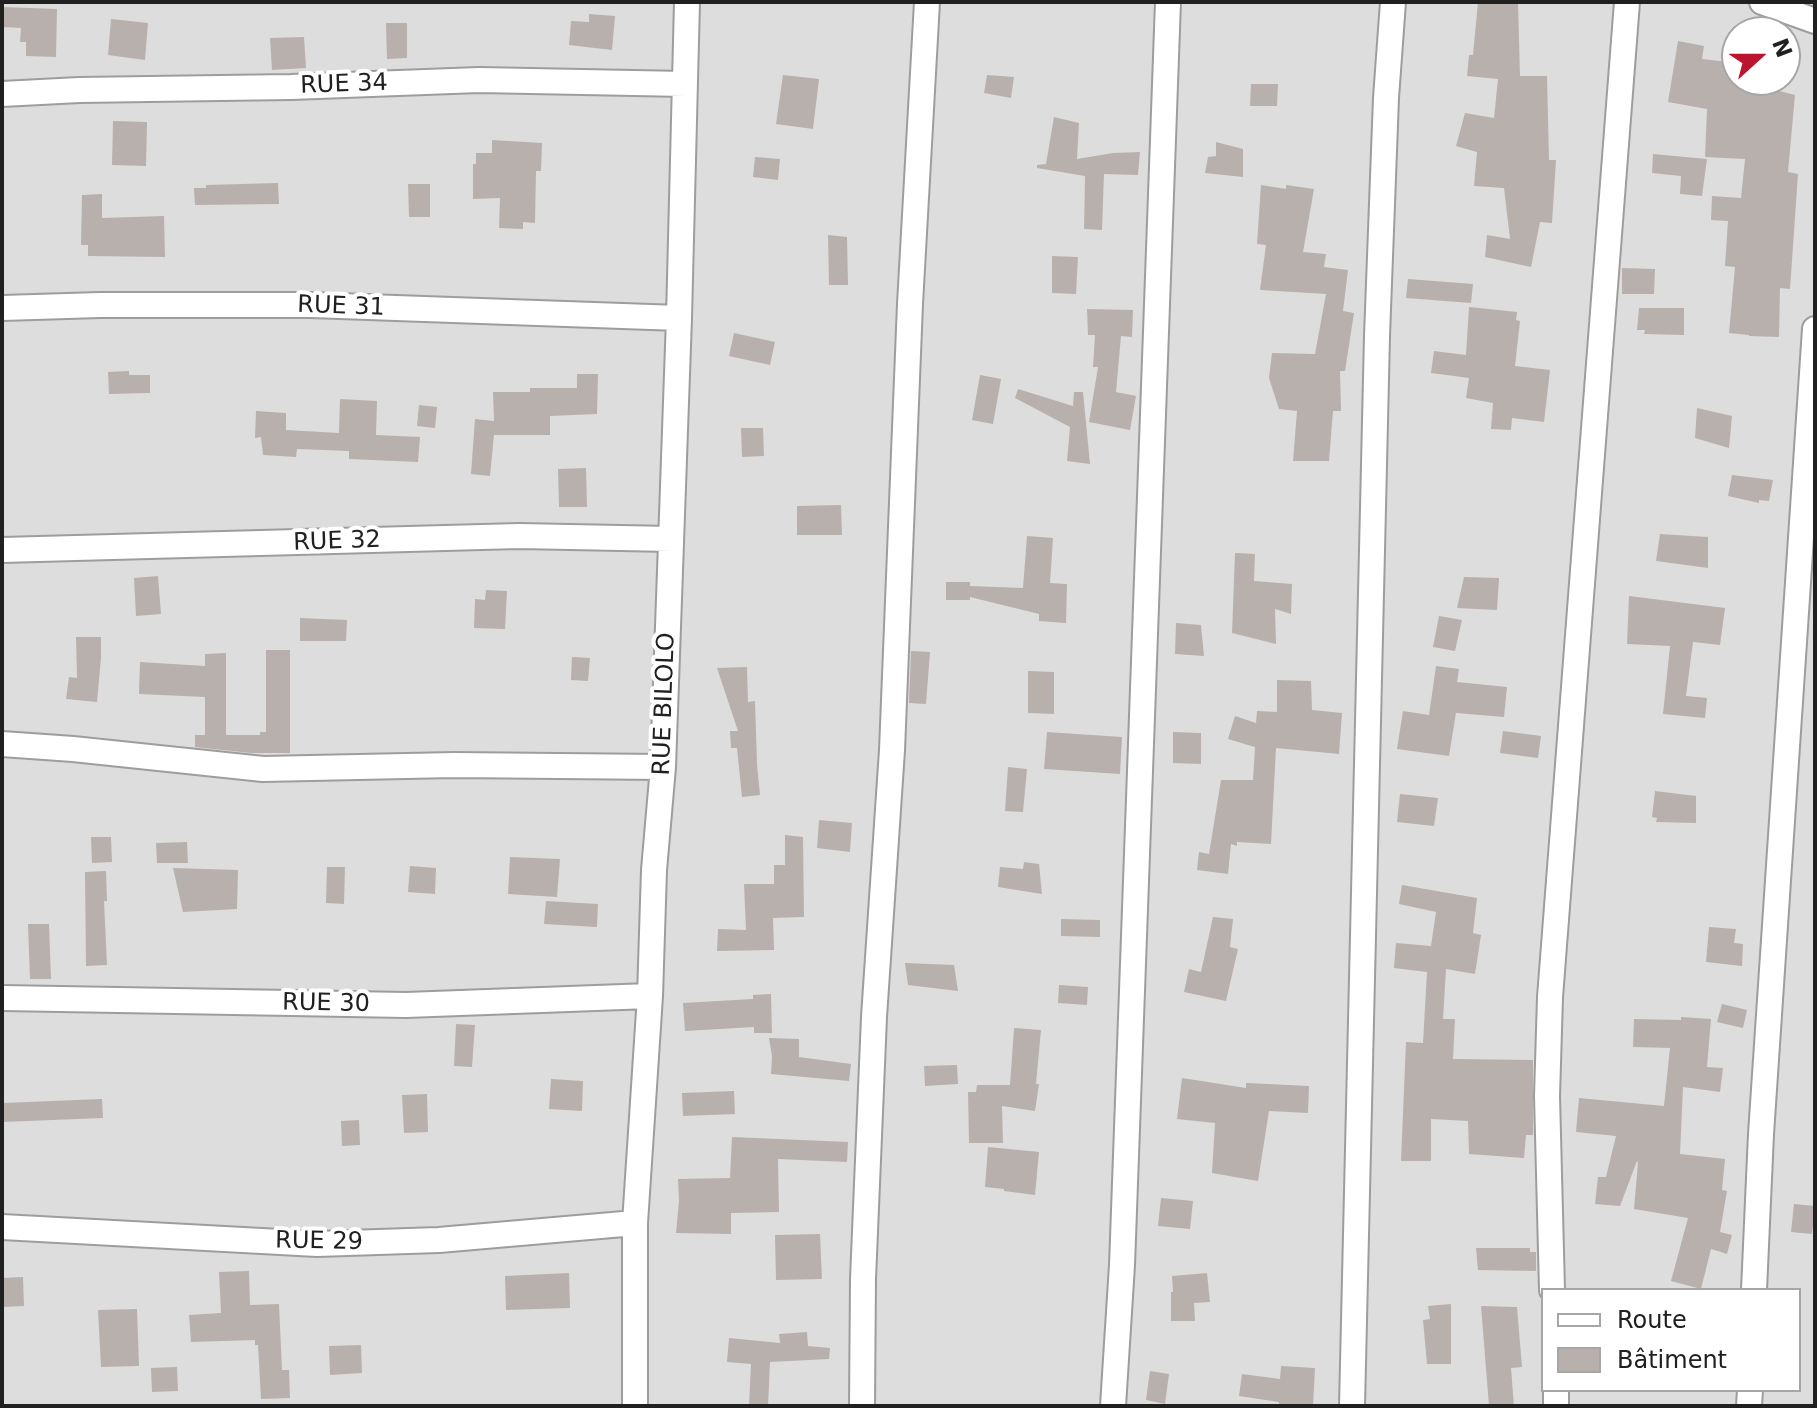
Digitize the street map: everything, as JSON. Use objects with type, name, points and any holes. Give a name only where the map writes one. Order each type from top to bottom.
[{"type":"street","name":"RUE BILOLO","points":[[635,1406],[635,1223],[650,996],[654,870],[663,767],[687,2]]},
{"type":"street","points":[[862,1406],[863,1279],[874,1017],[892,750],[910,304],[927,2]]},
{"type":"street","points":[[1113,1406],[1122,1265],[1168,2]]},
{"type":"street","points":[[1352,1406],[1378,320],[1386,98],[1393,2]]},
{"type":"street","points":[[1552,1288],[1547,1096],[1550,997],[1627,2]]},
{"type":"street","points":[[1762,2],[1815,21]]},
{"type":"street","name":"RUE 34","points":[[2,94],[479,80],[685,84]]},
{"type":"street","name":"RUE 31","points":[[2,308],[311,305],[679,318]]},
{"type":"street","points":[[1754,1288],[1761,1134],[1815,329]]},
{"type":"street","name":"RUE 32","points":[[2,550],[519,536],[671,539]]},
{"type":"street","points":[[2,744],[263,769],[454,765],[663,767]]},
{"type":"street","name":"RUE 30","points":[[2,998],[406,1005],[650,996]]},
{"type":"street","name":"RUE 29","points":[[2,1227],[331,1244],[439,1240],[635,1223]]},
{"type":"shaded area","points":[[2,2],[1815,2],[1815,1406],[2,1406]]},
{"type":"building","points":[[1478,2],[1518,2],[1520,76],[1547,76],[1549,160],[1556,160],[1552,223],[1540,222],[1531,267],[1485,257],[1487,235],[1510,239],[1504,188],[1474,186],[1477,152],[1456,146],[1465,113],[1494,118],[1498,79],[1467,76],[1469,55],[1473,55]]},
{"type":"building","points":[[2,7],[57,9],[56,57],[26,56],[26,42],[20,42],[21,28],[2,27]]},
{"type":"building","points":[[589,14],[615,16],[612,50],[569,45],[571,21],[589,22]]},
{"type":"building","points":[[111,19],[148,23],[145,60],[108,55]]},
{"type":"building","points":[[386,23],[407,23],[407,58],[387,59]]},
{"type":"building","points":[[304,37],[306,68],[272,70],[270,38]]},
{"type":"building","points":[[1678,41],[1704,46],[1702,59],[1721,61],[1721,96],[1795,96],[1788,172],[1798,174],[1790,289],[1780,288],[1779,337],[1729,333],[1735,267],[1725,266],[1728,221],[1711,220],[1712,196],[1741,198],[1745,159],[1705,157],[1707,109],[1668,102]]},
{"type":"building","points":[[783,75],[819,79],[813,129],[776,124]]},
{"type":"building","points":[[987,75],[1014,77],[1011,98],[984,93]]},
{"type":"building","points":[[1251,84],[1278,84],[1277,106],[1250,106]]},
{"type":"building","points":[[1054,117],[1079,123],[1077,159],[1140,152],[1138,175],[1104,174],[1102,230],[1084,229],[1085,176],[1037,168],[1037,165],[1046,164]]},
{"type":"building","points":[[113,121],[147,122],[146,166],[112,165]]},
{"type":"building","points":[[492,140],[542,143],[541,171],[536,171],[535,223],[523,222],[523,229],[499,228],[500,198],[473,199],[476,153],[492,153]]},
{"type":"building","points":[[1216,142],[1243,149],[1243,177],[1205,173],[1208,157],[1216,156]]},
{"type":"building","points":[[1653,154],[1707,159],[1702,196],[1680,194],[1681,176],[1652,173]]},
{"type":"building","points":[[755,157],[780,159],[778,180],[753,177]]},
{"type":"building","points":[[278,183],[279,204],[195,205],[194,188]]},
{"type":"building","points":[[408,184],[430,184],[430,217],[409,217]]},
{"type":"building","points":[[1261,185],[1314,189],[1303,252],[1326,254],[1324,267],[1348,270],[1343,311],[1354,313],[1345,371],[1340,371],[1341,411],[1333,411],[1329,461],[1293,461],[1297,411],[1279,409],[1269,378],[1272,353],[1315,354],[1326,294],[1260,290],[1266,245],[1257,244]]},
{"type":"building","points":[[102,194],[102,218],[164,216],[165,257],[88,256],[88,245],[81,245],[82,195]]},
{"type":"building","points":[[828,235],[847,237],[848,285],[829,285]]},
{"type":"building","points":[[1052,256],[1078,257],[1076,294],[1052,293]]},
{"type":"building","points":[[1622,268],[1655,269],[1654,294],[1622,294]]},
{"type":"building","points":[[1408,279],[1473,284],[1471,303],[1406,298]]},
{"type":"building","points":[[1469,307],[1517,312],[1516,320],[1520,321],[1515,366],[1550,370],[1544,422],[1512,418],[1511,430],[1491,429],[1493,403],[1466,398],[1469,378],[1431,373],[1434,351],[1466,355]]},
{"type":"building","points":[[1639,308],[1684,308],[1684,335],[1644,334],[1645,330],[1637,330]]},
{"type":"building","points":[[1087,309],[1133,310],[1132,337],[1121,336],[1116,392],[1136,396],[1130,430],[1089,422],[1098,367],[1093,367],[1095,335],[1088,335]]},
{"type":"building","points":[[734,333],[775,342],[770,365],[729,356]]},
{"type":"building","points":[[129,371],[129,375],[150,375],[150,393],[109,394],[108,372]]},
{"type":"building","points":[[577,374],[598,374],[597,414],[550,416],[550,435],[494,435],[490,476],[471,474],[475,419],[494,421],[493,392],[577,388]]},
{"type":"building","points":[[980,375],[1001,379],[993,424],[972,420]]},
{"type":"building","points":[[1018,389],[1073,406],[1074,392],[1083,392],[1090,464],[1067,461],[1070,427],[1015,398]]},
{"type":"building","points":[[340,399],[377,401],[376,435],[420,437],[418,462],[349,459],[349,451],[297,449],[296,457],[263,455],[261,437],[255,438],[256,411],[286,413],[286,430],[339,433]]},
{"type":"building","points":[[419,405],[437,407],[435,428],[417,426]]},
{"type":"building","points":[[1697,408],[1732,416],[1729,448],[1695,438]]},
{"type":"building","points":[[741,428],[763,428],[764,456],[742,457]]},
{"type":"building","points":[[586,468],[587,507],[559,507],[558,469]]},
{"type":"building","points":[[1732,475],[1773,480],[1769,501],[1759,500],[1759,503],[1728,496]]},
{"type":"building","points":[[841,505],[842,535],[797,535],[797,506]]},
{"type":"building","points":[[1660,534],[1708,537],[1708,568],[1656,561]]},
{"type":"building","points":[[1027,536],[1053,538],[1050,583],[1067,584],[1066,623],[1039,621],[1039,614],[970,597],[970,600],[946,600],[946,582],[1023,588]]},
{"type":"building","points":[[1235,553],[1255,554],[1254,581],[1292,584],[1291,614],[1275,609],[1276,644],[1232,633]]},
{"type":"building","points":[[158,576],[161,614],[136,616],[134,578]]},
{"type":"building","points":[[1464,577],[1499,578],[1497,610],[1457,608]]},
{"type":"building","points":[[486,590],[507,591],[505,629],[474,628],[475,599],[485,600]]},
{"type":"building","points":[[1629,596],[1725,608],[1720,645],[1693,642],[1686,696],[1707,698],[1705,718],[1663,714],[1670,646],[1627,644]]},
{"type":"building","points":[[1439,616],[1462,620],[1455,651],[1433,647]]},
{"type":"building","points":[[300,618],[347,620],[346,641],[300,641]]},
{"type":"building","points":[[1176,623],[1201,625],[1204,656],[1175,654]]},
{"type":"building","points":[[76,637],[101,637],[97,702],[66,699],[69,677],[77,678]]},
{"type":"building","points":[[266,650],[290,650],[290,753],[251,753],[195,747],[195,735],[205,735],[205,697],[139,694],[140,662],[205,666],[205,654],[226,653],[226,735],[260,735],[260,732],[266,732]]},
{"type":"building","points":[[911,651],[930,652],[926,704],[909,703]]},
{"type":"building","points":[[572,657],[590,658],[588,681],[571,680]]},
{"type":"building","points":[[1436,666],[1459,669],[1457,682],[1507,687],[1504,717],[1456,713],[1449,756],[1397,749],[1403,711],[1429,715]]},
{"type":"building","points":[[747,667],[748,702],[755,701],[760,795],[742,797],[737,748],[731,748],[730,731],[738,731],[717,668]]},
{"type":"building","points":[[1028,671],[1054,672],[1054,714],[1028,713]]},
{"type":"building","points":[[1277,680],[1311,681],[1312,710],[1342,713],[1339,754],[1276,748],[1271,844],[1231,844],[1228,874],[1197,870],[1199,852],[1209,854],[1221,780],[1253,780],[1255,747],[1228,739],[1235,716],[1256,723],[1257,711],[1277,712]]},
{"type":"building","points":[[1503,731],[1541,736],[1538,758],[1500,753]]},
{"type":"building","points":[[1047,732],[1122,737],[1120,774],[1044,769]]},
{"type":"building","points":[[1173,732],[1201,733],[1201,764],[1173,763]]},
{"type":"building","points":[[1008,767],[1027,769],[1023,812],[1005,811]]},
{"type":"building","points":[[1655,791],[1696,796],[1696,823],[1656,822],[1657,818],[1652,817]]},
{"type":"building","points":[[1400,794],[1438,798],[1434,826],[1397,822]]},
{"type":"building","points":[[819,820],[852,823],[850,852],[817,848]]},
{"type":"building","points":[[785,835],[803,837],[804,917],[773,918],[774,950],[717,951],[718,929],[746,930],[744,884],[774,884],[774,865],[785,865]]},
{"type":"building","points":[[91,837],[111,837],[112,862],[92,863]]},
{"type":"building","points":[[187,842],[188,863],[157,863],[156,843]]},
{"type":"building","points":[[510,857],[560,859],[557,897],[508,894]]},
{"type":"building","points":[[1024,862],[1039,864],[1042,894],[998,887],[1000,867],[1023,869]]},
{"type":"building","points":[[410,866],[436,868],[435,894],[408,892]]},
{"type":"building","points":[[327,867],[345,867],[344,904],[326,903]]},
{"type":"building","points":[[173,868],[238,870],[237,909],[183,912]]},
{"type":"building","points":[[106,871],[107,965],[86,966],[85,872]]},
{"type":"building","points":[[1402,885],[1477,898],[1473,933],[1481,935],[1475,974],[1446,969],[1443,1019],[1455,1019],[1453,1059],[1533,1060],[1533,1135],[1526,1135],[1524,1158],[1469,1154],[1468,1121],[1431,1119],[1431,1161],[1401,1161],[1406,1042],[1423,1043],[1427,972],[1394,968],[1396,943],[1431,946],[1436,912],[1399,904]]},
{"type":"building","points":[[546,901],[598,904],[597,927],[544,924]]},
{"type":"building","points":[[1213,917],[1233,919],[1230,947],[1238,949],[1226,1001],[1184,992],[1189,969],[1201,972]]},
{"type":"building","points":[[1061,919],[1100,920],[1100,937],[1061,936]]},
{"type":"building","points":[[28,924],[49,924],[51,979],[30,979]]},
{"type":"building","points":[[1709,927],[1736,929],[1734,943],[1743,944],[1742,966],[1706,962]]},
{"type":"building","points":[[905,963],[954,965],[958,991],[908,985]]},
{"type":"building","points":[[1059,985],[1088,987],[1087,1005],[1058,1003]]},
{"type":"building","points":[[771,994],[772,1033],[754,1033],[754,1027],[685,1031],[683,1003],[753,999],[753,995]]},
{"type":"building","points":[[1722,1004],[1747,1010],[1743,1028],[1717,1022]]},
{"type":"building","points":[[1681,1017],[1711,1019],[1707,1067],[1723,1068],[1720,1092],[1683,1087],[1680,1154],[1725,1159],[1722,1190],[1727,1191],[1720,1232],[1732,1235],[1727,1254],[1711,1249],[1701,1288],[1671,1281],[1688,1218],[1634,1209],[1637,1161],[1620,1206],[1595,1204],[1598,1177],[1606,1177],[1616,1136],[1576,1132],[1579,1098],[1664,1106],[1670,1048],[1633,1047],[1634,1019],[1681,1020]]},
{"type":"building","points":[[456,1024],[475,1025],[472,1067],[454,1066]]},
{"type":"building","points":[[1014,1028],[1041,1030],[1035,1111],[1002,1106],[1003,1143],[969,1143],[968,1092],[976,1092],[977,1085],[1010,1085]]},
{"type":"building","points":[[769,1038],[799,1039],[799,1057],[851,1064],[849,1081],[771,1074]]},
{"type":"building","points":[[957,1065],[958,1084],[925,1086],[924,1066]]},
{"type":"building","points":[[1182,1078],[1246,1088],[1246,1083],[1309,1086],[1308,1113],[1269,1111],[1258,1181],[1212,1173],[1215,1123],[1177,1119]]},
{"type":"building","points":[[551,1079],[583,1081],[582,1111],[549,1109]]},
{"type":"building","points":[[734,1091],[735,1114],[683,1116],[682,1093]]},
{"type":"building","points":[[427,1094],[428,1132],[404,1133],[402,1095]]},
{"type":"building","points":[[102,1099],[103,1118],[2,1122],[2,1103]]},
{"type":"building","points":[[359,1120],[360,1145],[342,1146],[341,1121]]},
{"type":"building","points":[[732,1137],[848,1142],[847,1162],[778,1159],[779,1212],[731,1213],[731,1234],[676,1233],[678,1179],[730,1178]]},
{"type":"building","points":[[988,1147],[1039,1152],[1035,1195],[985,1187]]},
{"type":"building","points":[[1161,1198],[1193,1201],[1190,1229],[1158,1226]]},
{"type":"building","points":[[1794,1204],[1815,1206],[1812,1234],[1791,1232]]},
{"type":"building","points":[[820,1234],[822,1279],[776,1280],[775,1235]]},
{"type":"building","points":[[1476,1248],[1530,1248],[1530,1252],[1536,1252],[1536,1271],[1478,1270]]},
{"type":"building","points":[[249,1271],[250,1305],[279,1304],[282,1370],[289,1370],[290,1398],[261,1399],[258,1345],[255,1345],[255,1340],[191,1342],[189,1315],[221,1313],[219,1272]]},
{"type":"building","points":[[569,1273],[570,1308],[506,1310],[505,1276]]},
{"type":"building","points":[[1207,1273],[1210,1302],[1194,1303],[1195,1321],[1171,1321],[1172,1276]]},
{"type":"building","points":[[23,1277],[24,1306],[2,1307],[2,1278]]},
{"type":"building","points":[[1451,1304],[1451,1364],[1427,1364],[1423,1320],[1430,1319],[1428,1306]]},
{"type":"building","points":[[1481,1306],[1517,1307],[1522,1367],[1511,1368],[1514,1406],[1489,1406]]},
{"type":"building","points":[[137,1309],[139,1366],[101,1367],[98,1310]]},
{"type":"building","points":[[807,1332],[808,1346],[830,1348],[829,1359],[770,1362],[768,1406],[749,1406],[751,1364],[727,1362],[729,1338],[780,1343],[779,1334]]},
{"type":"building","points":[[361,1345],[362,1373],[330,1375],[329,1346]]},
{"type":"building","points":[[1281,1366],[1315,1368],[1313,1406],[1279,1406],[1279,1402],[1239,1396],[1242,1374],[1280,1379]]},
{"type":"building","points":[[177,1367],[178,1391],[152,1392],[151,1368]]},
{"type":"building","points":[[1150,1371],[1169,1374],[1165,1404],[1146,1400]]}]
